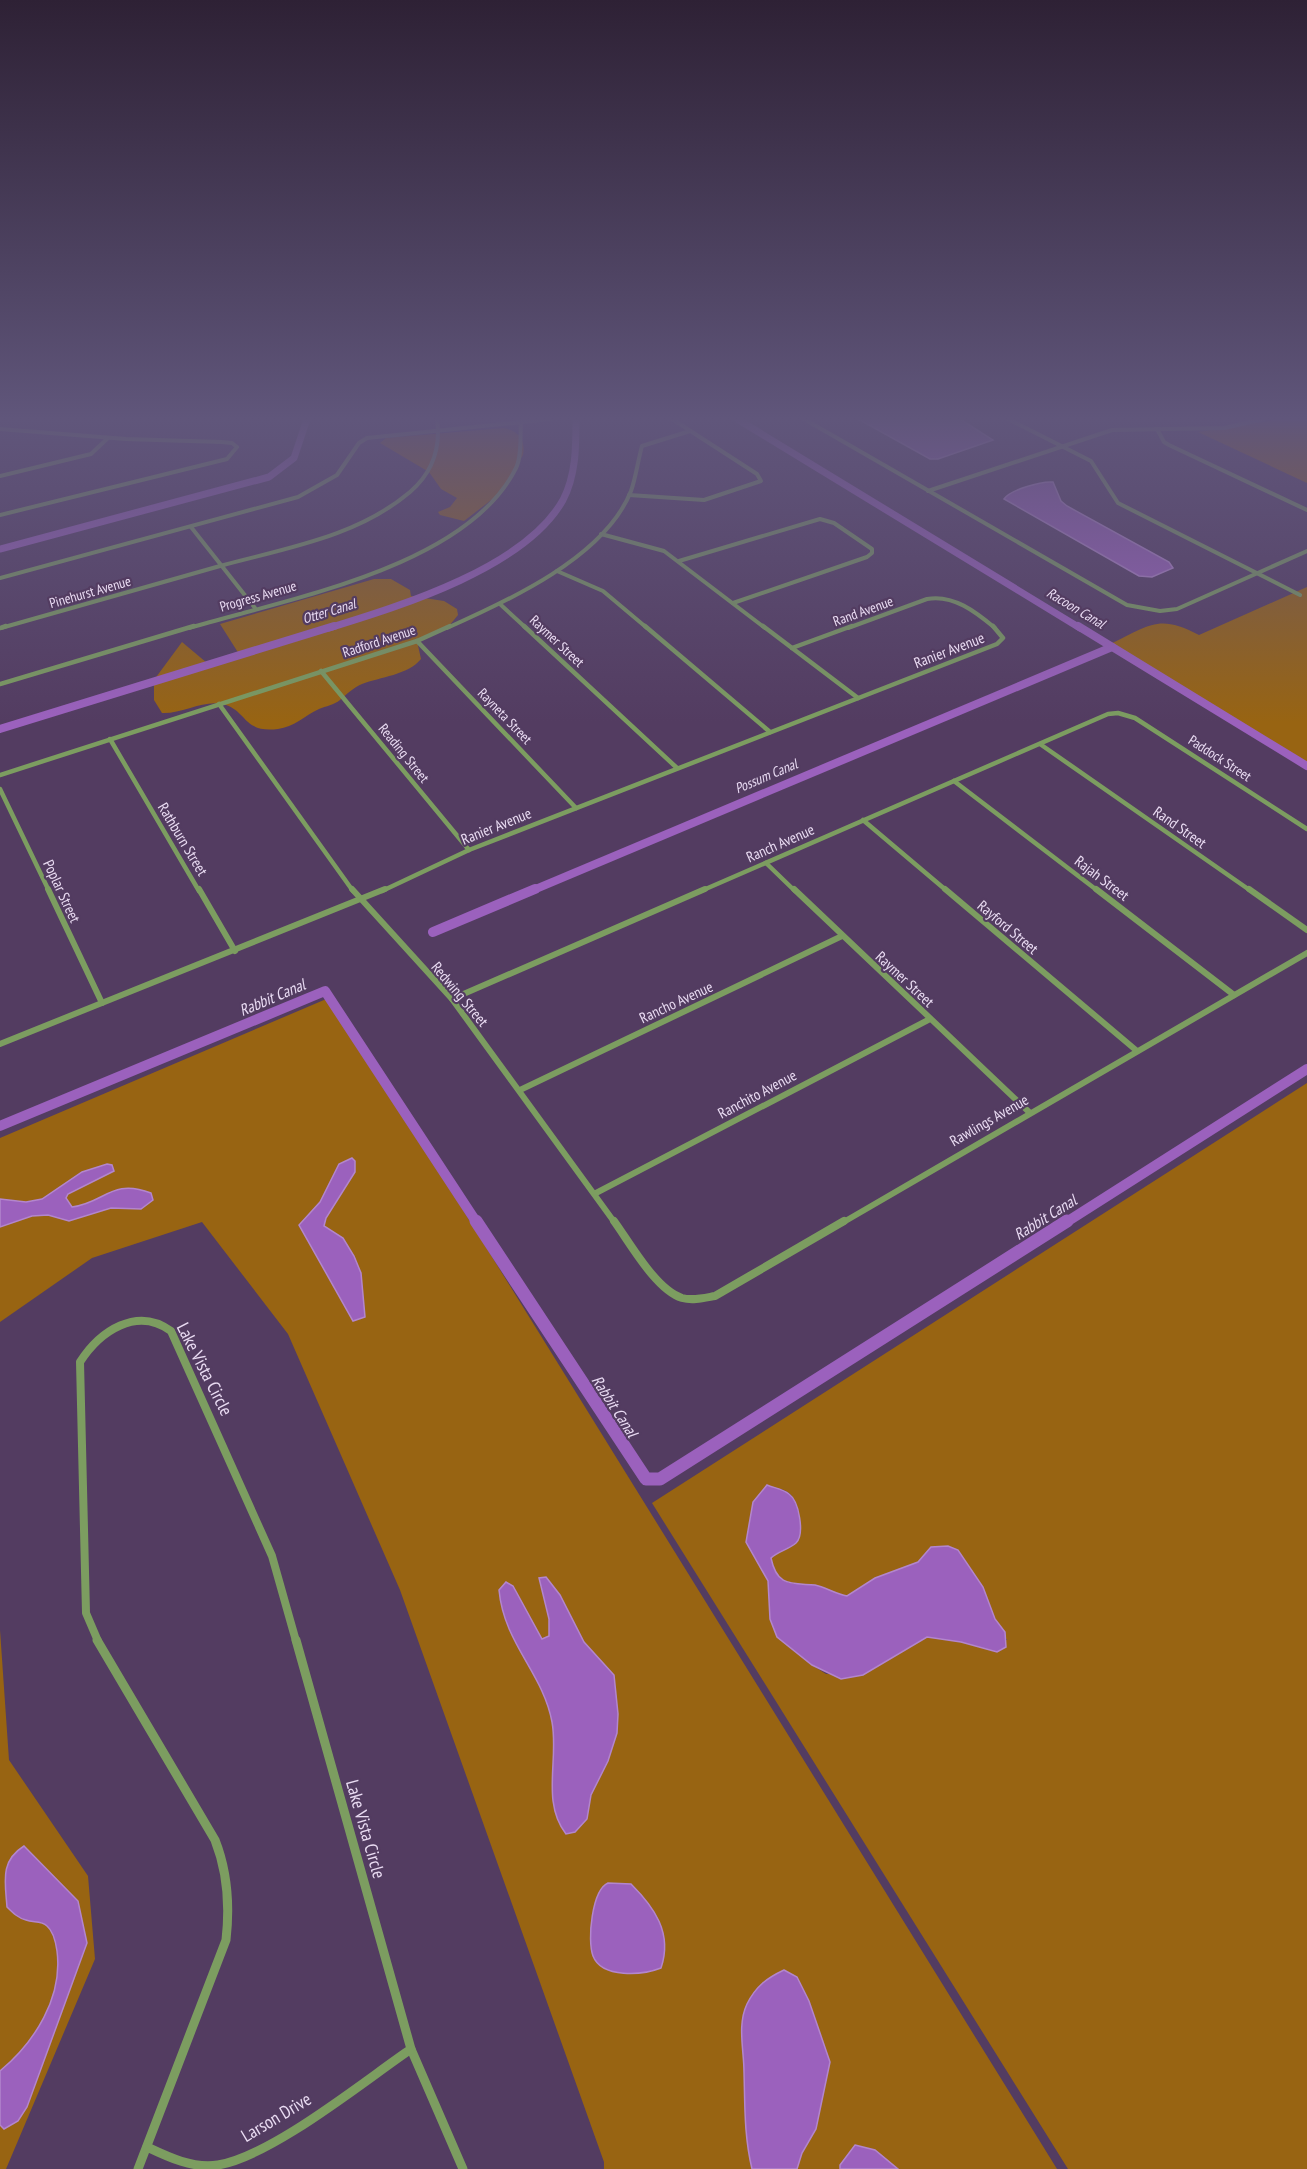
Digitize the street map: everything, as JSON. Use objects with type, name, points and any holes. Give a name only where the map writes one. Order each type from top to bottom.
[{"type":"street","points":[[0,578],[219,520]]},
{"type":"street","name":"Pinehurst Avenue","points":[[0,628],[340,531],[362,520]]},
{"type":"street","name":"Progress Avenue","points":[[0,684],[390,566],[429,548],[472,520]]},
{"type":"street","name":"Radford Avenue","points":[[0,775],[417,641],[501,605],[557,571],[601,534],[611,520]]},
{"type":"street","points":[[679,561],[816,520]]},
{"type":"street","points":[[733,603],[861,560],[872,553],[872,549],[829,520]]},
{"type":"street","points":[[979,520],[1127,606],[1160,611],[1177,609],[1307,551]]},
{"type":"street","points":[[1152,520],[1300,595]]},
{"type":"street","points":[[191,528],[255,608]]},
{"type":"street","points":[[601,534],[658,548],[679,561],[858,698]]},
{"type":"street","points":[[557,571],[603,591],[770,732]]},
{"type":"street","name":"Ranier Avenue","points":[[0,1044],[360,901],[469,850],[997,644],[1003,638],[997,628],[957,603],[940,597]]},
{"type":"street","name":"Rand Avenue","points":[[792,648],[927,599],[940,597]]},
{"type":"street","name":"Raymer Street","points":[[501,605],[677,768]]},
{"type":"street","name":"Rayneta Street","points":[[417,641],[576,808]]},
{"type":"street","name":"Reading Street","points":[[321,671],[469,850]]},
{"type":"street","name":"Redwing Street","points":[[219,704],[360,901],[452,999],[596,1193],[661,1285],[682,1300]]},
{"type":"street","name":"Ranch Avenue","points":[[452,999],[1100,717],[1118,713]]},
{"type":"street","name":"Paddock Street","points":[[1118,713],[1135,718],[1307,829]]},
{"type":"street","name":"Rathburn Street","points":[[110,739],[235,951]]},
{"type":"street","name":"Rand Street","points":[[1040,744],[1307,930]]},
{"type":"street","name":"Rajah Street","points":[[954,781],[1234,995]]},
{"type":"street","name":"Poplar Street","points":[[0,789],[102,1003]]},
{"type":"street","name":"Rayford Street","points":[[863,820],[1137,1051]]},
{"type":"street","name":"Raymer Street","points":[[766,863],[1029,1112]]},
{"type":"street","name":"Rancho Avenue","points":[[520,1090],[842,936]]},
{"type":"street","name":"Rawlings Avenue","points":[[682,1300],[697,1301],[715,1296],[1307,953]]},
{"type":"street","name":"Ranchito Avenue","points":[[596,1193],[930,1018]]},
{"type":"street","name":"Lake Vista Circle","points":[[138,2169],[214,1977],[226,1940],[229,1912],[223,1860],[215,1840],[92,1632],[86,1613],[80,1362],[87,1349],[99,1338],[132,1321],[149,1318],[162,1322],[171,1331],[262,1527],[297,1641],[411,2049],[463,2169]]},
{"type":"street","name":"Larson Drive","points":[[147,2147],[170,2158],[195,2165],[220,2165],[280,2137],[411,2049]]},
{"type":"shaded area","points":[[1041,520],[1093,520],[1169,562],[1173,568],[1152,577],[1139,576]]},
{"type":"shaded area","points":[[374,579],[391,579],[410,590],[411,596],[444,601],[457,609],[458,615],[449,626],[417,641],[421,659],[409,669],[362,684],[335,703],[289,726],[278,729],[259,728],[252,725],[233,708],[218,703],[162,713],[154,700],[154,680],[182,642],[207,663],[239,654],[220,624]]},
{"type":"shaded area","points":[[1307,587],[1307,766],[1110,644],[1144,627],[1163,623],[1185,628],[1199,635]]},
{"type":"shaded area","points":[[331,997],[1057,2169],[604,2169],[604,2162],[400,1590],[288,1334],[202,1222],[92,1258],[0,1322],[0,1138]]},
{"type":"shaded area","points":[[1307,1083],[1307,2169],[1068,2169],[652,1503]],"holes":[[[770,1487],[785,1491],[793,1497],[800,1525],[799,1539],[796,1543],[771,1558],[781,1579],[847,1596],[875,1578],[919,1562],[931,1547],[958,1550],[983,1587],[995,1620],[1007,1640],[961,1642],[927,1637],[863,1675],[826,1674],[812,1665],[791,1649],[770,1619]]]},
{"type":"shaded area","points":[[352,1158],[355,1161],[355,1172],[326,1218],[324,1226],[343,1238],[361,1273],[365,1317],[353,1321],[299,1225],[320,1202],[339,1164]]},
{"type":"shaded area","points":[[107,1164],[112,1165],[114,1171],[68,1194],[66,1198],[72,1207],[126,1188],[151,1193],[153,1200],[141,1209],[111,1208],[69,1221],[48,1215],[32,1216],[0,1227],[0,1199],[26,1202],[42,1199],[82,1172]]},
{"type":"shaded area","points":[[767,1485],[793,1498],[800,1518],[799,1539],[771,1558],[781,1579],[786,1582],[819,1586],[847,1596],[875,1578],[918,1562],[931,1547],[948,1546],[958,1550],[983,1587],[995,1619],[1005,1632],[1006,1647],[997,1652],[961,1642],[927,1637],[863,1675],[841,1679],[812,1665],[777,1637],[770,1619],[768,1581],[746,1542],[753,1502]]},
{"type":"shaded area","points":[[546,1577],[560,1595],[584,1642],[614,1675],[618,1714],[617,1733],[608,1761],[591,1795],[587,1819],[575,1832],[566,1834],[554,1808],[552,1794],[554,1736],[552,1722],[541,1688],[508,1627],[499,1590],[506,1582],[513,1586],[542,1639],[549,1636],[549,1619],[539,1578]]},
{"type":"shaded area","points":[[0,1630],[9,1760],[88,1876],[95,1959],[6,2169],[0,2169]]},
{"type":"shaded area","points":[[24,1846],[78,1901],[87,1943],[27,2107],[18,2121],[4,2129],[0,2125],[0,2071],[25,2046],[44,2017],[56,1985],[58,1968],[56,1945],[49,1928],[45,1924],[20,1918],[7,1907],[6,1872],[11,1858]]},
{"type":"shaded area","points":[[608,1883],[631,1884],[654,1911],[665,1943],[661,1968],[634,1973],[614,1972],[605,1969],[593,1956],[591,1949],[592,1916],[598,1895]]},
{"type":"shaded area","points":[[784,1970],[797,1977],[809,2001],[830,2062],[816,2129],[802,2153],[797,2169],[752,2169],[745,2120],[742,2020],[747,2004],[758,1987]]},
{"type":"shaded area","points":[[855,2145],[875,2150],[898,2169],[840,2169],[840,2165]]},
{"type":"waterway","points":[[0,549],[108,520]]},
{"type":"waterway","name":"Otter Canal","points":[[329,628],[424,596],[491,565],[520,546],[548,520]]},
{"type":"waterway","name":"Racoon Canal","points":[[903,520],[1080,628]]},
{"type":"waterway","name":"Otter Canal","points":[[0,729],[334,626]]},
{"type":"waterway","name":"Racoon Canal","points":[[1078,626],[1307,766]]},
{"type":"waterway","name":"Possum Canal","points":[[531,891],[1112,647]]},
{"type":"waterway","name":"Possum Canal","points":[[433,932],[535,889]]},
{"type":"waterway","name":"Rabbit Canal","points":[[0,1126],[325,991],[477,1223]]},
{"type":"waterway","name":"Rabbit Canal","points":[[1065,1223],[1307,1069]]},
{"type":"waterway","name":"Rabbit Canal","points":[[476,1221],[646,1479],[660,1479],[1067,1221]]}]
